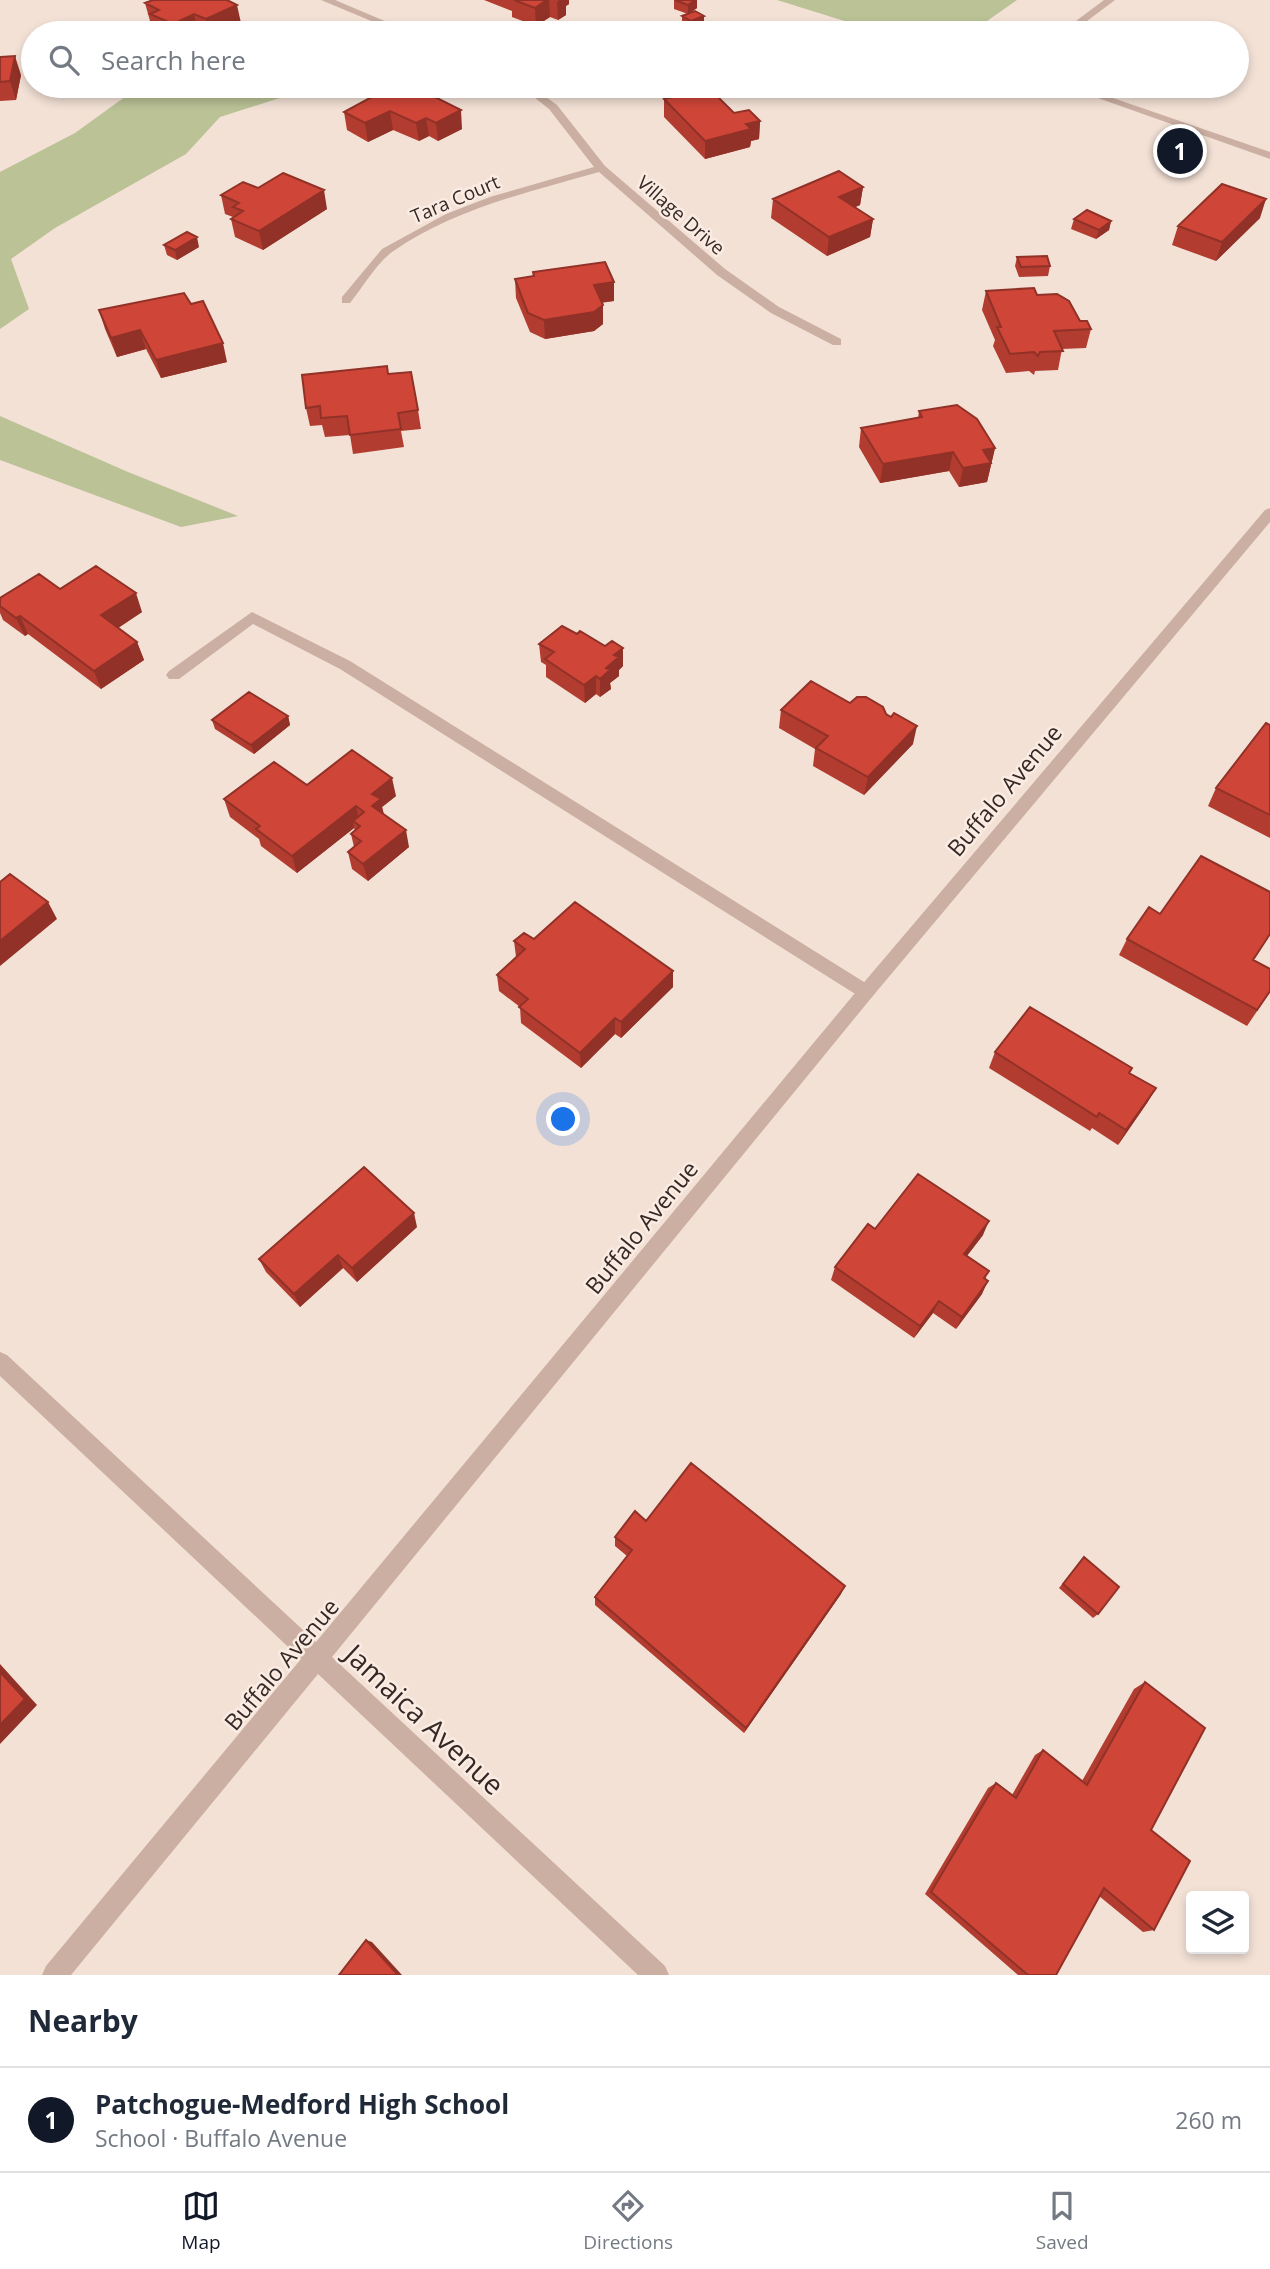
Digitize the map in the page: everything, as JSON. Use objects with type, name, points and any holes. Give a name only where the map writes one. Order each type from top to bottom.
[{"type":"street","points":[[326,0],[378,21]]},
{"type":"street","points":[[1081,21],[1110,0]]},
{"type":"street","name":"Village Drive","points":[[541,98],[553,107],[601,168],[721,272],[775,310],[836,342]]},
{"type":"street","points":[[1103,98],[1270,156]]},
{"type":"street","name":"Tara Court","points":[[346,300],[386,251],[450,216],[494,199],[601,168]]},
{"type":"street","name":"Buffalo Avenue","points":[[55,1975],[866,992],[1270,513]]},
{"type":"street","points":[[174,675],[252,617],[345,665],[866,992]]},
{"type":"street","name":"Jamaica Avenue","points":[[0,1362],[656,1975]]},
{"type":"green space","points":[[777,0],[1017,0],[987,21],[844,21]]},
{"type":"green space","points":[[123,98],[279,98],[220,117],[186,154],[55,228],[11,259],[29,309],[0,329],[0,172],[75,133]]},
{"type":"green space","points":[[0,416],[238,516],[181,527],[0,460]]},
{"type":"building","points":[[153,0],[227,0],[237,5],[206,19],[194,14],[179,21],[166,21],[150,14],[159,10],[145,3]]},
{"type":"building","points":[[514,0],[547,0],[535,8]]},
{"type":"building","points":[[675,0],[695,0],[688,5]]},
{"type":"building","points":[[695,11],[704,16],[691,21],[682,16]]},
{"type":"building","points":[[15,56],[10,81],[0,82],[0,57]]},
{"type":"building","points":[[370,98],[437,98],[461,110],[436,123],[426,118],[416,123],[390,111],[365,123],[344,112]]},
{"type":"building","points":[[719,98],[734,113],[749,110],[760,121],[746,124],[751,129],[705,141],[664,99]]},
{"type":"building","points":[[839,171],[863,187],[839,197],[873,219],[829,237],[773,199]]},
{"type":"building","points":[[283,173],[324,190],[259,231],[231,219],[243,211],[233,207],[239,203],[221,195],[243,182],[258,188]]},
{"type":"building","points":[[1222,184],[1266,199],[1222,242],[1178,226]]},
{"type":"building","points":[[1087,210],[1111,221],[1099,230],[1074,219]]},
{"type":"building","points":[[187,232],[197,237],[175,250],[164,245]]},
{"type":"building","points":[[1047,256],[1050,266],[1021,267],[1017,257]]},
{"type":"building","points":[[605,262],[614,282],[594,285],[603,305],[594,312],[544,320],[528,313],[515,279],[534,276],[533,272]]},
{"type":"building","points":[[1034,288],[1037,295],[1057,294],[1069,301],[1080,321],[1087,321],[1091,329],[1054,331],[1063,351],[1040,352],[1038,356],[1034,352],[1010,354],[997,327],[1001,327],[986,291]]},
{"type":"building","points":[[184,293],[191,304],[203,301],[223,343],[156,360],[140,330],[111,338],[99,310]]},
{"type":"building","points":[[387,366],[388,374],[411,372],[418,410],[398,413],[401,429],[350,435],[347,416],[321,418],[320,406],[306,408],[302,375]]},
{"type":"building","points":[[957,405],[977,419],[995,448],[983,450],[991,463],[963,468],[953,452],[883,464],[861,428],[922,417],[919,411]]},
{"type":"building","points":[[96,566],[136,593],[101,615],[137,642],[94,671],[20,616],[16,618],[0,606],[0,598],[39,574],[60,589]]},
{"type":"building","points":[[562,626],[577,634],[580,631],[605,646],[612,641],[623,648],[614,655],[619,657],[606,668],[610,670],[600,679],[596,676],[584,685],[545,659],[554,652],[539,644]]},
{"type":"building","points":[[811,681],[850,703],[857,697],[866,697],[883,707],[891,717],[894,713],[917,726],[868,777],[816,748],[828,736],[781,710]]},
{"type":"building","points":[[249,692],[288,716],[251,745],[212,720]]},
{"type":"building","points":[[1266,723],[1270,725],[1270,815],[1216,788]]},
{"type":"building","points":[[352,750],[392,778],[372,794],[381,799],[372,806],[406,830],[363,864],[348,852],[361,841],[351,834],[360,826],[353,821],[364,812],[356,806],[292,856],[256,829],[260,826],[224,799],[274,762],[307,785]]},
{"type":"building","points":[[1201,856],[1270,892],[1270,934],[1253,960],[1270,969],[1270,991],[1257,1010],[1127,939],[1149,907],[1160,914]]},
{"type":"building","points":[[10,874],[48,902],[0,941],[0,882]]},
{"type":"building","points":[[575,902],[673,971],[621,1022],[615,1018],[580,1053],[519,1007],[528,999],[497,975],[525,949],[514,941],[524,933],[534,939]]},
{"type":"building","points":[[1030,1007],[1132,1068],[1129,1073],[1156,1088],[1126,1130],[1099,1113],[1097,1117],[995,1052]]},
{"type":"building","points":[[364,1167],[414,1213],[352,1268],[338,1255],[294,1294],[259,1259]]},
{"type":"building","points":[[918,1174],[989,1221],[964,1254],[989,1271],[984,1278],[988,1281],[962,1317],[939,1301],[920,1326],[835,1267],[868,1224],[875,1229]]},
{"type":"building","points":[[691,1463],[845,1586],[746,1728],[595,1597],[632,1550],[615,1537],[635,1511],[646,1521]]},
{"type":"building","points":[[1084,1557],[1119,1587],[1098,1614],[1063,1584]]},
{"type":"building","points":[[0,1672],[25,1699],[0,1725]]},
{"type":"building","points":[[1145,1682],[1205,1728],[1151,1830],[1190,1861],[1154,1930],[1104,1888],[1056,1975],[1028,1975],[931,1892],[996,1783],[1016,1798],[1043,1750],[1087,1785]]},
{"type":"building","points":[[366,1940],[398,1975],[339,1975]]},
{"type":"place","name":"Patchogue-Medford High School","points":[[1180,151]]}]
